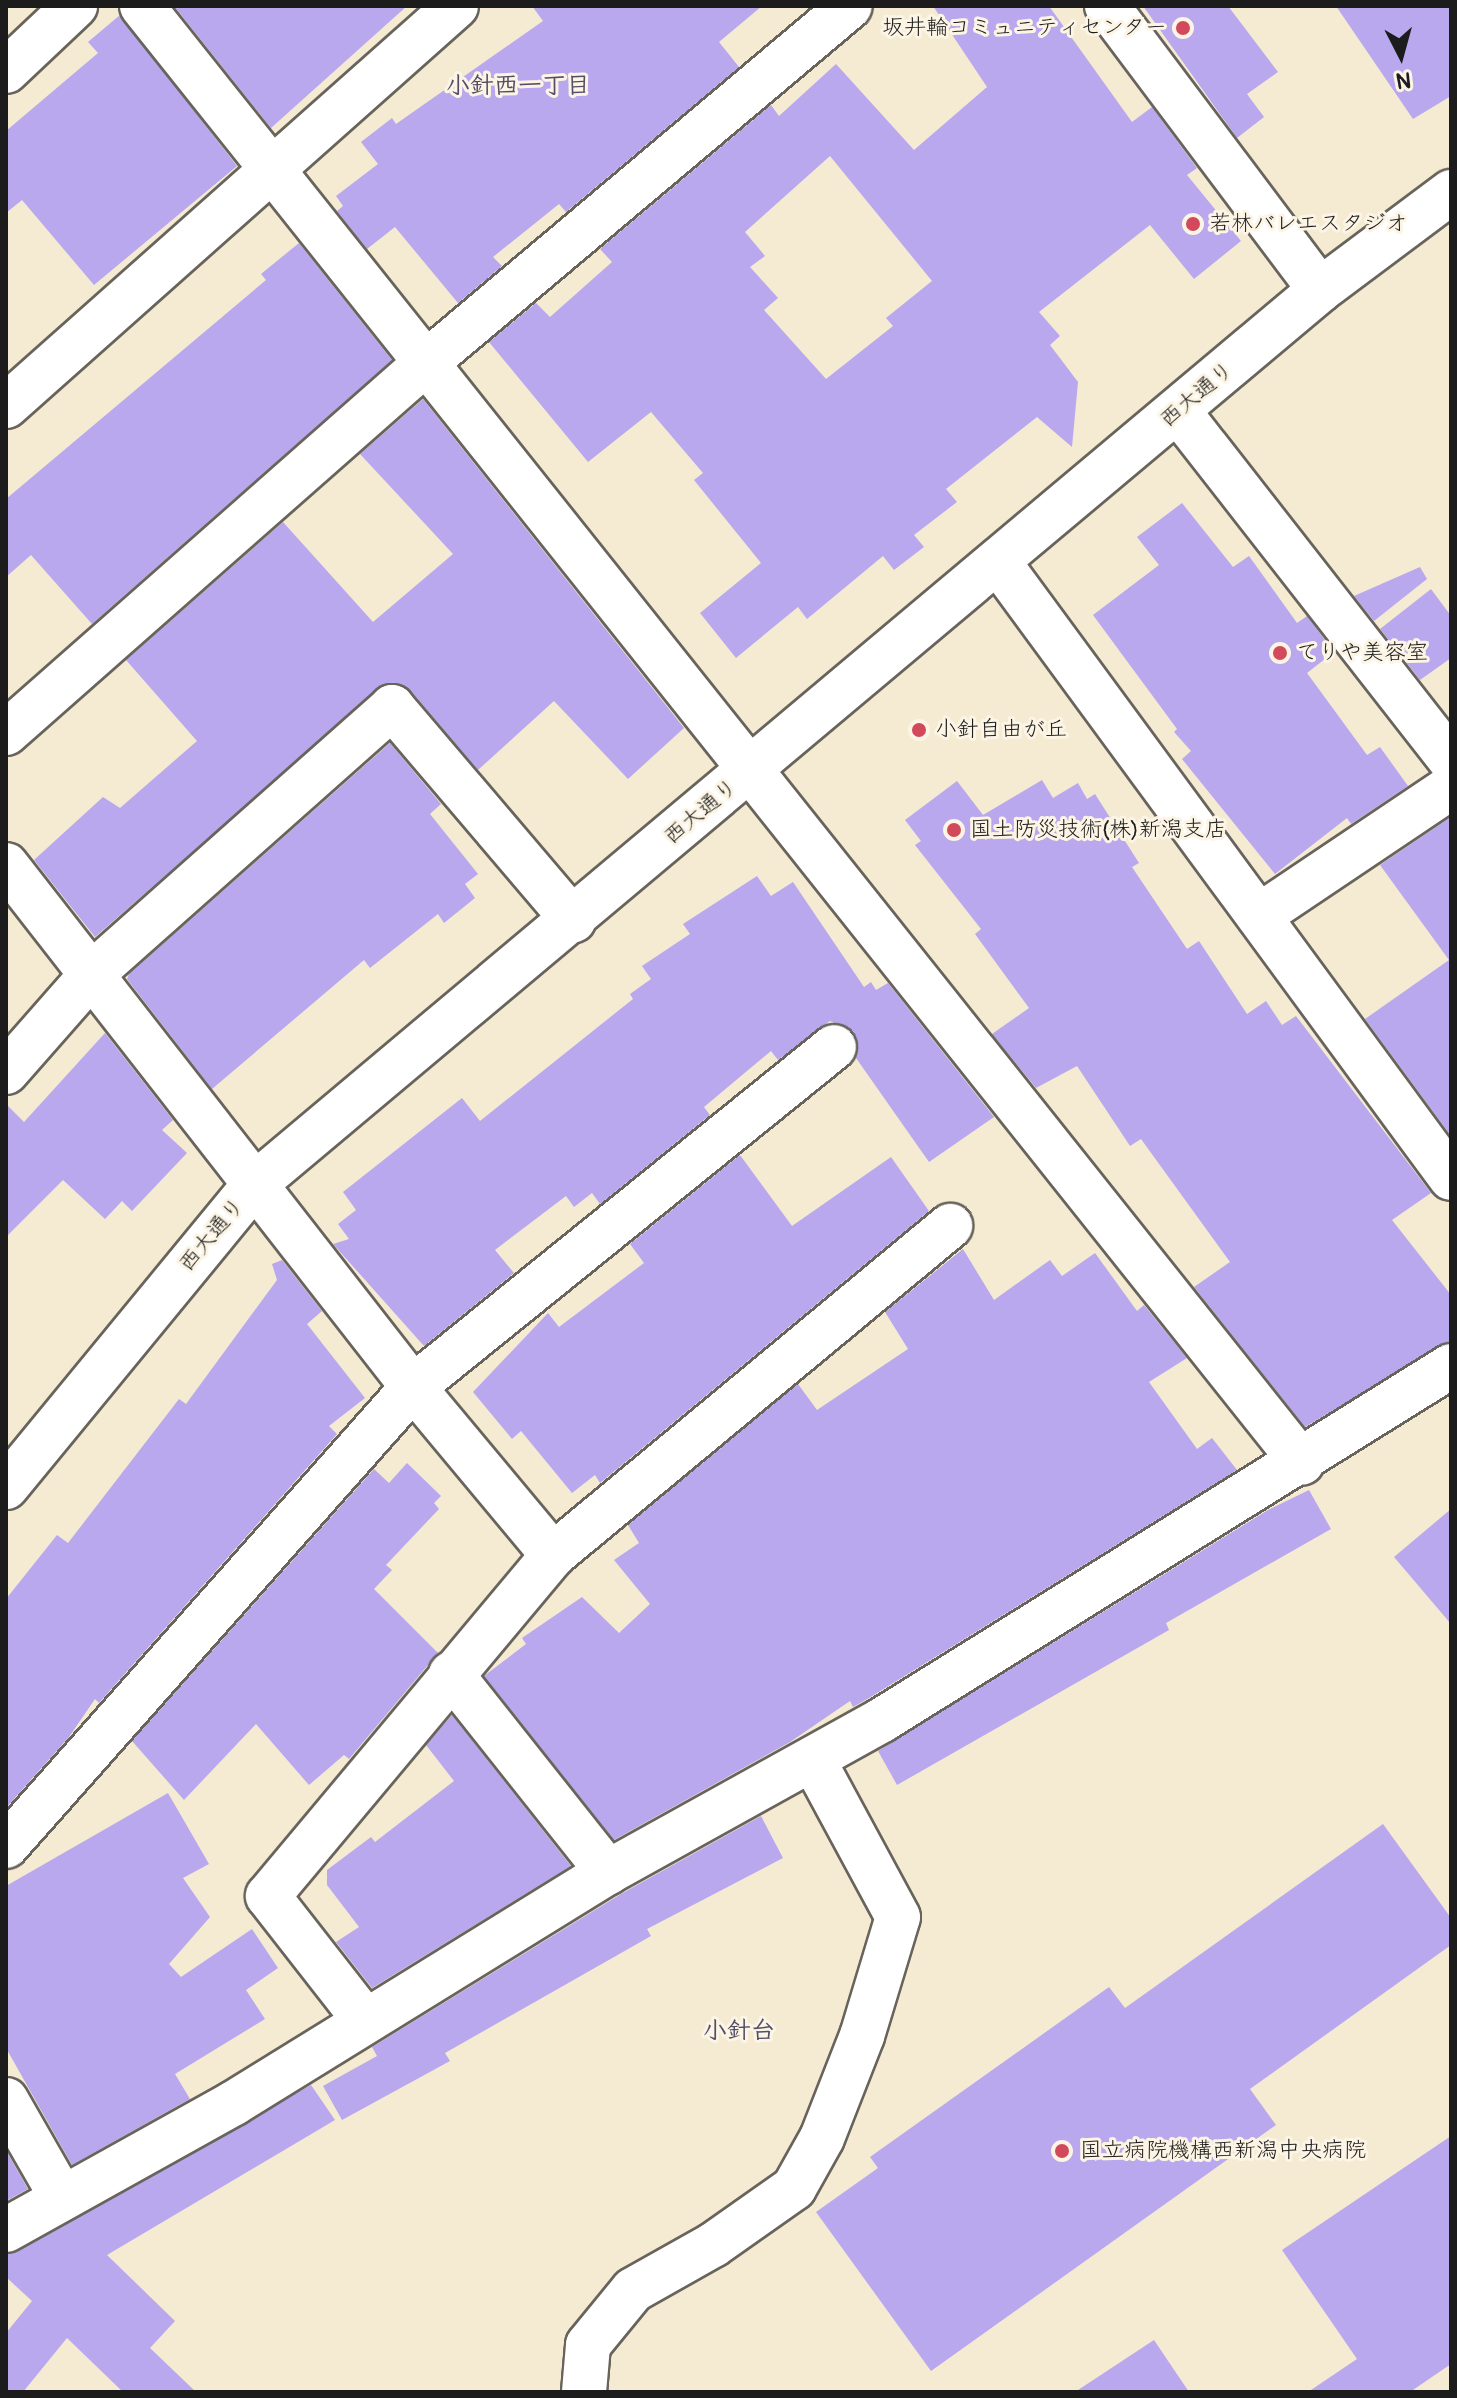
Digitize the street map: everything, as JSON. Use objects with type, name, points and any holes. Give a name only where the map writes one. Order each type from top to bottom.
[{"type":"street","points":[[6,71],[75,6]]},
{"type":"street","points":[[142,6],[268,169],[428,361],[1302,1463]]},
{"type":"street","points":[[6,406],[268,169],[456,6]]},
{"type":"street","points":[[6,733],[428,361],[850,6]]},
{"type":"street","points":[[1107,6],[1320,290]]},
{"type":"street","name":"西大通り","points":[[6,1487],[255,1184],[999,563],[1320,290],[1451,192]]},
{"type":"street","points":[[1178,411],[1451,760]]},
{"type":"street","points":[[999,563],[1451,1178]]},
{"type":"street","points":[[6,1072],[94,972],[392,707],[573,920]]},
{"type":"street","points":[[1259,916],[1451,787]]},
{"type":"street","points":[[6,865],[94,972],[413,1387],[553,1555]]},
{"type":"street","points":[[6,1846],[413,1387],[834,1047]]},
{"type":"street","points":[[364,2019],[268,1896],[553,1555],[950,1226]]},
{"type":"street","points":[[6,2230],[61,2196],[234,2103],[364,2019],[608,1872],[813,1760],[1302,1463],[1451,1366]]},
{"type":"street","points":[[451,1674],[608,1872]]},
{"type":"street","points":[[584,2392],[588,2345],[633,2290],[713,2245],[794,2188],[822,2138],[862,2036],[898,1917],[813,1760]]},
{"type":"street","points":[[6,2100],[61,2196]]},
{"type":"building","points":[[174,6],[407,6],[271,128]]},
{"type":"building","points":[[532,6],[762,6],[719,42],[739,67],[566,212],[559,204],[493,257],[502,266],[458,303],[395,227],[367,249],[337,211],[343,206],[336,196],[378,164],[361,142],[392,118],[396,124],[543,21]]},
{"type":"building","points":[[933,6],[1049,6],[1132,122],[1152,107],[1197,168],[1187,175],[1241,241],[1194,279],[1150,225],[1039,312],[1060,336],[1050,345],[1078,382],[1072,447],[1037,417],[946,489],[957,502],[914,535],[924,547],[894,570],[883,556],[807,619],[798,607],[736,658],[700,613],[761,563],[694,480],[703,473],[651,412],[588,462],[489,342],[536,303],[550,317],[612,262],[600,249],[771,105],[779,116],[836,64],[914,150],[987,87]],"holes":[[[830,156],[932,281],[886,318],[893,326],[826,379],[764,310],[778,298],[750,267],[765,256],[745,232]]]},
{"type":"building","points":[[1143,6],[1228,6],[1278,72],[1247,94],[1264,117],[1237,138]]},
{"type":"building","points":[[1336,6],[1451,6],[1451,96],[1413,119]]},
{"type":"building","points":[[120,15],[237,166],[94,285],[22,200],[6,213],[6,131],[98,53],[88,42]]},
{"type":"building","points":[[299,243],[392,360],[92,624],[31,555],[6,577],[6,499],[266,280],[261,274]]},
{"type":"building","points":[[423,399],[684,728],[628,779],[554,701],[478,770],[411,691],[386,683],[95,937],[34,860],[103,797],[120,808],[197,741],[126,660],[283,522],[373,622],[453,554],[360,454]]},
{"type":"building","points":[[1182,503],[1233,567],[1249,556],[1297,623],[1307,616],[1334,652],[1307,673],[1367,755],[1380,747],[1408,786],[1351,824],[1347,818],[1275,874],[1182,759],[1191,751],[1174,732],[1177,729],[1093,615],[1159,565],[1137,537]]},
{"type":"building","points":[[1420,567],[1427,579],[1374,621],[1354,596]]},
{"type":"building","points":[[1431,589],[1451,616],[1451,658],[1420,680],[1380,629]]},
{"type":"building","points":[[390,743],[441,804],[430,814],[478,874],[465,884],[475,898],[444,923],[438,914],[370,968],[364,960],[212,1089],[127,979],[129,974]]},
{"type":"building","points":[[1042,780],[1053,798],[1078,783],[1087,799],[1095,794],[1139,863],[1132,867],[1187,949],[1199,941],[1247,1014],[1266,1001],[1282,1025],[1296,1016],[1431,1193],[1392,1220],[1451,1295],[1451,1341],[1305,1427],[1194,1287],[1230,1262],[1141,1139],[1130,1146],[1077,1066],[1036,1088],[992,1034],[1029,1008],[975,934],[981,929],[915,845],[921,841],[905,820],[957,781],[983,815]]},
{"type":"building","points":[[1451,817],[1451,1136],[1365,1019],[1449,960],[1380,865]]},
{"type":"building","points":[[757,876],[771,896],[793,882],[864,987],[871,982],[876,990],[888,983],[994,1117],[929,1162],[856,1058],[854,1032],[830,1021],[778,1060],[771,1051],[704,1107],[710,1115],[600,1204],[592,1193],[574,1207],[566,1196],[495,1250],[514,1273],[424,1346],[333,1244],[349,1239],[338,1224],[356,1210],[343,1192],[462,1098],[480,1121],[633,999],[630,994],[651,979],[642,966],[690,934],[683,924]]},
{"type":"building","points":[[105,1033],[173,1120],[162,1130],[187,1153],[132,1211],[122,1201],[105,1219],[63,1180],[6,1237],[6,1104],[24,1122]]},
{"type":"building","points":[[740,1155],[792,1226],[891,1157],[929,1211],[600,1483],[595,1475],[572,1493],[521,1431],[512,1439],[473,1392],[548,1313],[559,1327],[644,1263],[630,1244]]},
{"type":"building","points":[[963,1249],[994,1300],[1050,1260],[1062,1276],[1095,1253],[1137,1311],[1144,1305],[1187,1358],[1149,1382],[1197,1449],[1212,1438],[1237,1470],[869,1698],[853,1707],[850,1701],[790,1742],[614,1840],[484,1676],[526,1644],[522,1638],[582,1597],[619,1633],[650,1604],[614,1560],[639,1543],[628,1525],[798,1384],[817,1410],[908,1349],[885,1312]]},
{"type":"building","points":[[282,1260],[322,1311],[307,1324],[365,1398],[329,1426],[337,1434],[99,1703],[95,1699],[69,1737],[6,1808],[6,1599],[57,1535],[68,1543],[179,1399],[186,1404],[277,1280],[272,1264]]},
{"type":"building","points":[[407,1463],[441,1496],[434,1503],[439,1509],[386,1565],[392,1570],[374,1589],[438,1653],[349,1759],[344,1755],[309,1785],[256,1724],[184,1800],[132,1741],[374,1469],[389,1483]]},
{"type":"building","points":[[1309,1490],[1331,1529],[1166,1623],[1169,1630],[897,1785],[878,1751],[1268,1510]]},
{"type":"building","points":[[1451,1509],[1451,1624],[1394,1557]]},
{"type":"building","points":[[452,1715],[571,1866],[372,1988],[336,1942],[359,1927],[327,1885],[327,1870],[371,1837],[375,1842],[454,1781],[426,1745]]},
{"type":"building","points":[[168,1793],[209,1864],[183,1878],[210,1917],[169,1964],[181,1977],[252,1929],[278,1968],[246,1990],[265,2019],[175,2074],[190,2099],[72,2165],[6,2048],[6,1886]]},
{"type":"building","points":[[761,1816],[783,1858],[647,1929],[651,1936],[445,2053],[450,2061],[342,2120],[323,2086],[377,2056],[372,2047],[621,1894]]},
{"type":"building","points":[[1383,1824],[1451,1918],[1451,1945],[1250,2089],[1276,2125],[931,2371],[816,2212],[878,2168],[870,2157],[1109,1987],[1125,2008]]},
{"type":"building","points":[[311,2085],[335,2120],[107,2255],[175,2321],[150,2348],[196,2392],[123,2392],[67,2338],[23,2392],[6,2392],[6,2333],[32,2301],[6,2277],[6,2255]]},
{"type":"building","points":[[1451,2136],[1451,2364],[1410,2392],[1308,2392],[1357,2359],[1282,2250]]},
{"type":"building","points":[[6,2150],[28,2189],[6,2201]]},
{"type":"building","points":[[1154,2340],[1189,2392],[1075,2392]]},
{"type":"place","name":"坂井輪コミュニティセンター","points":[[1183,28]]},
{"type":"place","name":"若林バレエスタジオ","points":[[1193,224]]},
{"type":"place","name":"てりや美容室","points":[[1280,653]]},
{"type":"place","name":"小針自由が丘","points":[[919,730]]},
{"type":"place","name":"国土防災技術(株)新潟支店","points":[[954,830]]},
{"type":"place","name":"国立病院機構西新潟中央病院","points":[[1062,2151]]},
{"type":"district","name":"小針西一丁目","points":[[518,86]]},
{"type":"district","name":"小針台","points":[[739,2031]]}]
